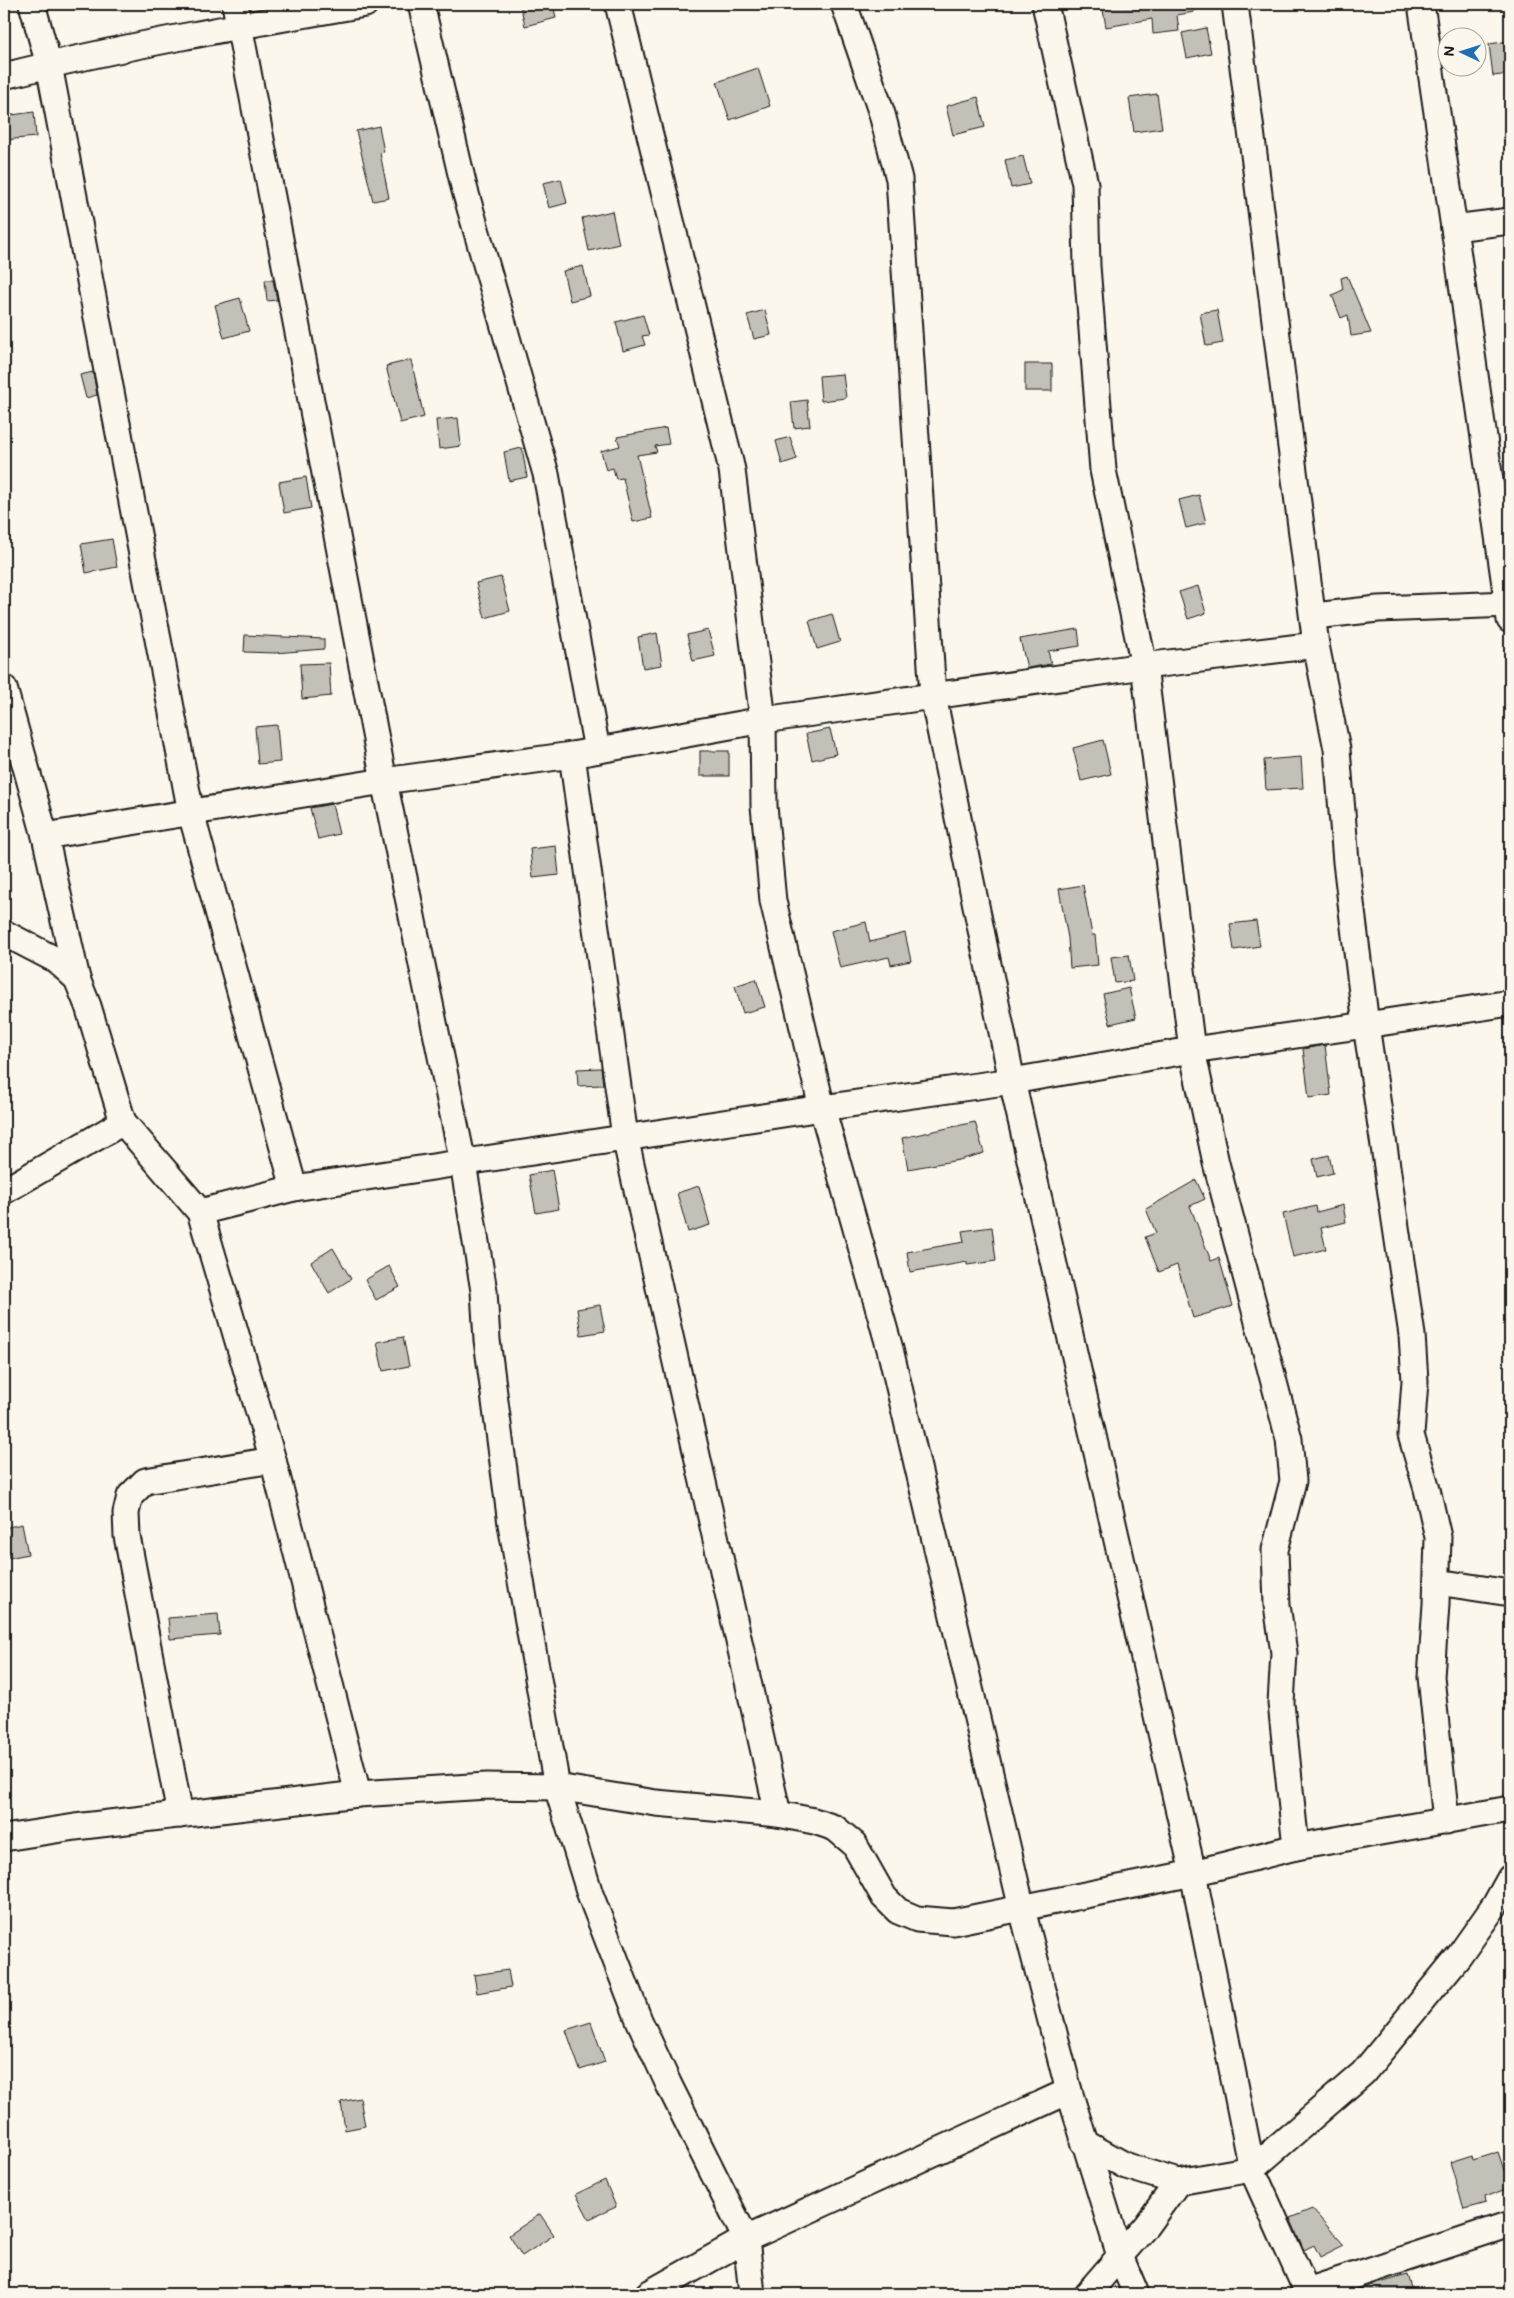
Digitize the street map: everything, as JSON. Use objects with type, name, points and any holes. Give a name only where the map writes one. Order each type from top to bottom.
[{"type":"street","points":[[32,4],[49,65],[191,813],[294,1188]]},
{"type":"street","points":[[4,76],[238,15],[365,4]]},
{"type":"street","points":[[421,4],[464,187],[546,474],[598,750]]},
{"type":"street","points":[[618,4],[732,470],[763,720],[764,806],[774,901],[822,1108],[890,1349],[1022,1909],[1069,2091],[1083,2142],[1103,2197],[1120,2256],[1136,2294]]},
{"type":"street","points":[[844,4],[882,114],[898,179],[933,696],[1012,1081],[1193,1873],[1252,2169],[1308,2293],[1510,2224]]},
{"type":"street","points":[[1045,4],[1085,184],[1087,266],[1104,470],[1144,666],[1192,1050],[1216,1163],[1289,1439],[1293,1481],[1276,1550],[1277,1605],[1284,1653],[1281,1703],[1296,1847]]},
{"type":"street","points":[[1235,4],[1314,616],[1316,645],[1337,749],[1346,862],[1366,1025],[1412,1335],[1415,1381],[1411,1435],[1427,1489],[1438,1536],[1431,1677],[1446,1821]]},
{"type":"street","points":[[1314,616],[1378,609],[1509,609],[1421,4]]},
{"type":"street","points":[[238,15],[384,781],[463,1163],[484,1291],[487,1340],[511,1524],[556,1787],[590,1894],[639,2020],[669,2085],[746,2239],[752,2294]]},
{"type":"street","points":[[1454,228],[1510,221]]},
{"type":"street","points":[[45,836],[384,781],[572,755],[763,720],[1144,666],[1316,645]]},
{"type":"street","points":[[4,688],[45,836],[77,979],[88,1006],[123,1122],[200,1212],[273,1460],[358,1794]]},
{"type":"street","points":[[572,755],[625,1137],[778,1814]]},
{"type":"street","points":[[4,932],[56,960],[77,979]]},
{"type":"street","points":[[200,1212],[294,1188],[625,1137],[1012,1081],[1192,1050],[1510,1003]]},
{"type":"street","points":[[4,1191],[123,1122]]},
{"type":"street","points":[[180,1815],[127,1536],[126,1512],[130,1496],[146,1481],[273,1460]]},
{"type":"street","points":[[1437,1582],[1510,1593]]},
{"type":"street","points":[[4,1838],[358,1794],[487,1786],[556,1787],[656,1803],[778,1814],[814,1821],[835,1828],[854,1844],[884,1897],[898,1911],[917,1919],[953,1922],[1193,1873],[1296,1847],[1510,1809]]},
{"type":"street","points":[[1083,2142],[1126,2166],[1178,2182],[1252,2169],[1363,2073],[1460,1956],[1495,1905],[1510,1878]]},
{"type":"street","points":[[648,2294],[746,2239],[1069,2091]]},
{"type":"street","points":[[1087,2294],[1146,2226],[1178,2182]]},
{"type":"building","points":[[520,4],[553,4],[556,18],[525,26]]},
{"type":"building","points":[[1102,4],[1124,4],[1125,7],[1150,4],[1194,4],[1194,12],[1177,15],[1179,31],[1153,34],[1152,19],[1106,27]]},
{"type":"building","points":[[1206,28],[1211,53],[1187,58],[1182,33]]},
{"type":"building","points":[[1510,41],[1510,74],[1493,76],[1489,44]]},
{"type":"building","points":[[758,68],[770,106],[730,120],[717,82]]},
{"type":"building","points":[[1157,94],[1162,128],[1134,132],[1129,98]]},
{"type":"building","points":[[978,97],[985,127],[953,135],[946,106]]},
{"type":"building","points":[[34,112],[36,137],[4,140],[4,116]]},
{"type":"building","points":[[379,126],[384,152],[380,153],[389,198],[373,201],[356,131]]},
{"type":"building","points":[[1023,156],[1030,184],[1011,188],[1005,160]]},
{"type":"building","points":[[561,179],[567,203],[549,208],[543,183]]},
{"type":"building","points":[[612,211],[619,244],[589,251],[582,218]]},
{"type":"building","points":[[583,266],[590,296],[570,301],[563,271]]},
{"type":"building","points":[[1347,276],[1371,333],[1351,336],[1348,315],[1341,318],[1332,295],[1343,290],[1341,278]]},
{"type":"building","points":[[265,280],[273,280],[277,300],[267,301]]},
{"type":"building","points":[[240,298],[249,331],[224,338],[215,305]]},
{"type":"building","points":[[765,310],[771,335],[754,339],[747,315]]},
{"type":"building","points":[[1217,310],[1223,343],[1206,346],[1200,313]]},
{"type":"building","points":[[643,315],[649,335],[642,336],[645,345],[623,351],[616,322]]},
{"type":"building","points":[[411,360],[424,417],[400,423],[386,366]]},
{"type":"building","points":[[1025,364],[1052,364],[1052,391],[1025,391]]},
{"type":"building","points":[[93,372],[97,395],[86,398],[80,375]]},
{"type":"building","points":[[843,374],[846,398],[821,401],[819,376]]},
{"type":"building","points":[[807,400],[810,426],[794,428],[791,402]]},
{"type":"building","points":[[458,418],[461,446],[439,449],[436,420]]},
{"type":"building","points":[[666,428],[669,444],[655,446],[657,452],[637,455],[652,518],[633,522],[623,478],[616,479],[613,468],[606,470],[601,451],[620,446],[617,437]]},
{"type":"building","points":[[790,437],[797,459],[782,464],[776,441]]},
{"type":"building","points":[[522,448],[527,477],[509,481],[504,452]]},
{"type":"building","points":[[306,477],[311,508],[284,513],[279,482]]},
{"type":"building","points":[[1199,495],[1206,523],[1186,528],[1179,500]]},
{"type":"building","points":[[112,539],[117,567],[86,573],[81,544]]},
{"type":"building","points":[[501,577],[510,611],[485,618],[476,583]]},
{"type":"building","points":[[1198,586],[1206,613],[1188,619],[1179,592]]},
{"type":"building","points":[[832,614],[840,642],[817,649],[809,621]]},
{"type":"building","points":[[1078,629],[1080,646],[1048,651],[1051,664],[1027,668],[1020,639]]},
{"type":"building","points":[[708,630],[715,656],[693,661],[687,635]]},
{"type":"building","points":[[657,633],[662,665],[643,668],[638,637]]},
{"type":"building","points":[[245,635],[324,639],[324,649],[275,653],[244,652]]},
{"type":"building","points":[[329,663],[331,696],[302,699],[300,664]]},
{"type":"building","points":[[277,725],[280,762],[258,764],[255,727]]},
{"type":"building","points":[[830,729],[836,754],[812,760],[806,734]]},
{"type":"building","points":[[1103,740],[1111,774],[1081,781],[1073,748]]},
{"type":"building","points":[[700,751],[729,751],[729,776],[700,776]]},
{"type":"building","points":[[1301,757],[1303,788],[1266,790],[1264,760]]},
{"type":"building","points":[[332,804],[339,834],[318,839],[310,808]]},
{"type":"building","points":[[556,846],[559,875],[533,878],[530,849]]},
{"type":"building","points":[[1083,885],[1092,935],[1095,935],[1098,965],[1070,968],[1068,938],[1059,889]]},
{"type":"building","points":[[1256,921],[1260,946],[1234,950],[1230,924]]},
{"type":"building","points":[[866,922],[870,942],[905,933],[911,961],[891,965],[889,957],[840,968],[831,931]]},
{"type":"building","points":[[1129,955],[1133,981],[1115,983],[1111,957]]},
{"type":"building","points":[[756,979],[765,1007],[743,1013],[735,986]]},
{"type":"building","points":[[1129,988],[1136,1018],[1110,1024],[1103,994]]},
{"type":"building","points":[[1325,1045],[1331,1095],[1309,1098],[1303,1049]]},
{"type":"building","points":[[601,1068],[603,1085],[578,1086],[577,1069]]},
{"type":"building","points":[[975,1122],[984,1153],[959,1160],[908,1169],[902,1138]]},
{"type":"building","points":[[1329,1155],[1333,1173],[1317,1177],[1313,1159]]},
{"type":"building","points":[[552,1170],[559,1209],[536,1213],[529,1175]]},
{"type":"building","points":[[1196,1180],[1205,1199],[1190,1206],[1211,1261],[1219,1258],[1233,1306],[1193,1318],[1177,1265],[1159,1272],[1145,1237],[1156,1233],[1146,1209]]},
{"type":"building","points":[[699,1186],[710,1225],[688,1232],[677,1193]]},
{"type":"building","points":[[1343,1205],[1346,1222],[1321,1228],[1326,1249],[1293,1257],[1283,1214],[1316,1206],[1317,1212]]},
{"type":"building","points":[[992,1227],[996,1261],[967,1265],[967,1262],[910,1272],[907,1252],[964,1242],[962,1231]]},
{"type":"building","points":[[333,1248],[351,1279],[329,1293],[311,1262]]},
{"type":"building","points":[[389,1266],[400,1287],[376,1300],[365,1280]]},
{"type":"building","points":[[600,1305],[605,1331],[581,1335],[577,1309]]},
{"type":"building","points":[[403,1337],[409,1366],[383,1371],[377,1342]]},
{"type":"building","points":[[22,1524],[28,1554],[9,1558],[4,1528]]},
{"type":"building","points":[[218,1614],[220,1635],[170,1639],[168,1618]]},
{"type":"building","points":[[508,1970],[511,1987],[477,1993],[474,1975]]},
{"type":"building","points":[[591,2022],[605,2062],[580,2070],[566,2030]]},
{"type":"building","points":[[360,2098],[365,2126],[345,2130],[341,2102]]},
{"type":"building","points":[[1498,2152],[1510,2188],[1485,2197],[1486,2203],[1464,2209],[1450,2162],[1472,2155],[1473,2160]]},
{"type":"building","points":[[605,2180],[616,2207],[589,2219],[576,2194]]},
{"type":"building","points":[[1312,2209],[1344,2245],[1320,2257],[1314,2245],[1304,2250],[1290,2218]]},
{"type":"building","points":[[540,2214],[554,2235],[522,2256],[509,2235]]},
{"type":"building","points":[[1407,2275],[1413,2294],[1357,2294],[1356,2290]]}]
